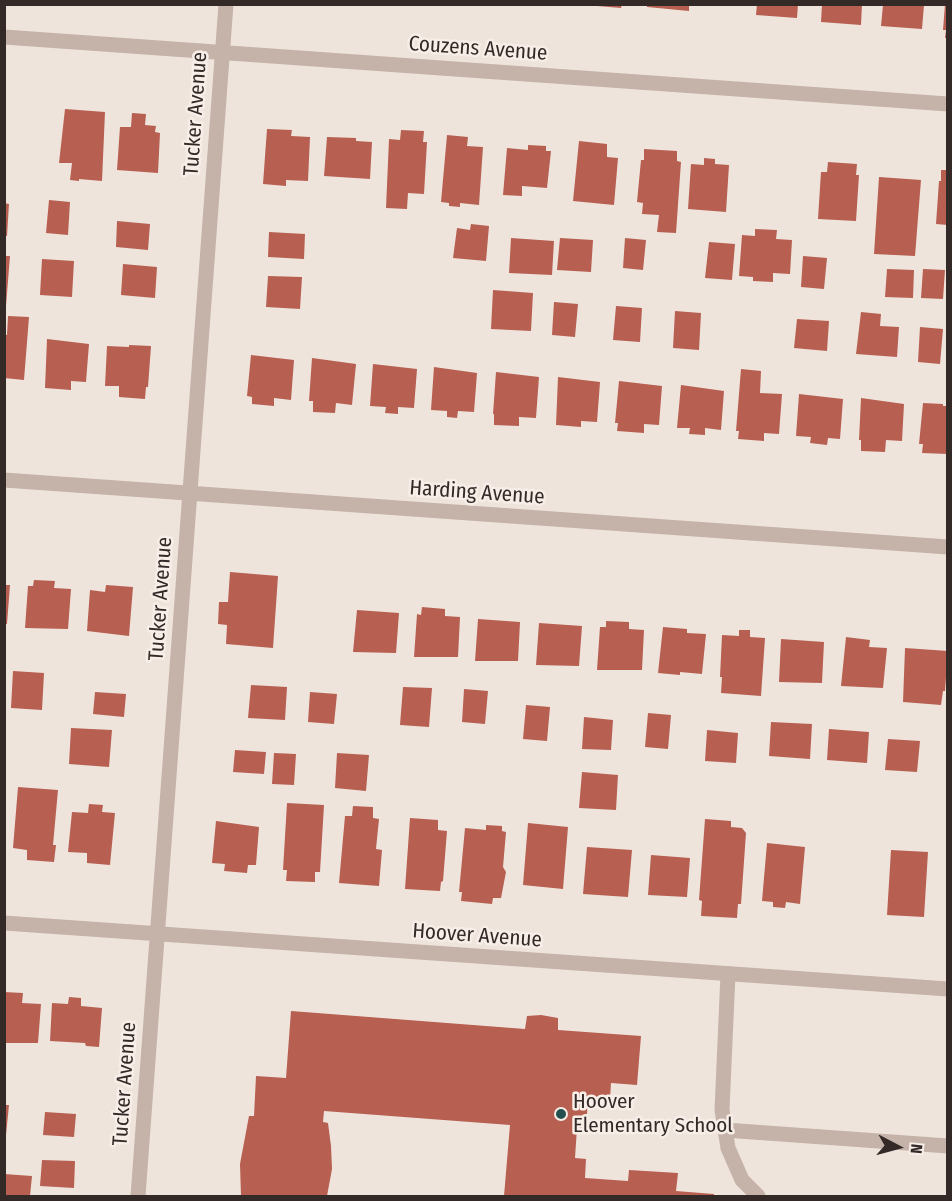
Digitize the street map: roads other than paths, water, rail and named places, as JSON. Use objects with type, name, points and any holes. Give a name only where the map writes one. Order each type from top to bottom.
[{"type":"street","name":"Tucker Avenue","points":[[138,1197],[226,4]]},
{"type":"street","name":"Couzens Avenue","points":[[4,37],[948,104]]},
{"type":"street","name":"Harding Avenue","points":[[4,480],[948,547]]},
{"type":"street","name":"Hoover Avenue","points":[[4,923],[948,990]]},
{"type":"street","points":[[728,974],[722,1110],[728,1148],[742,1180],[758,1197]]},
{"type":"street","points":[[725,1130],[948,1146]]},
{"type":"place","name":"Hoover Elementary School","points":[[561,1114]]}]
